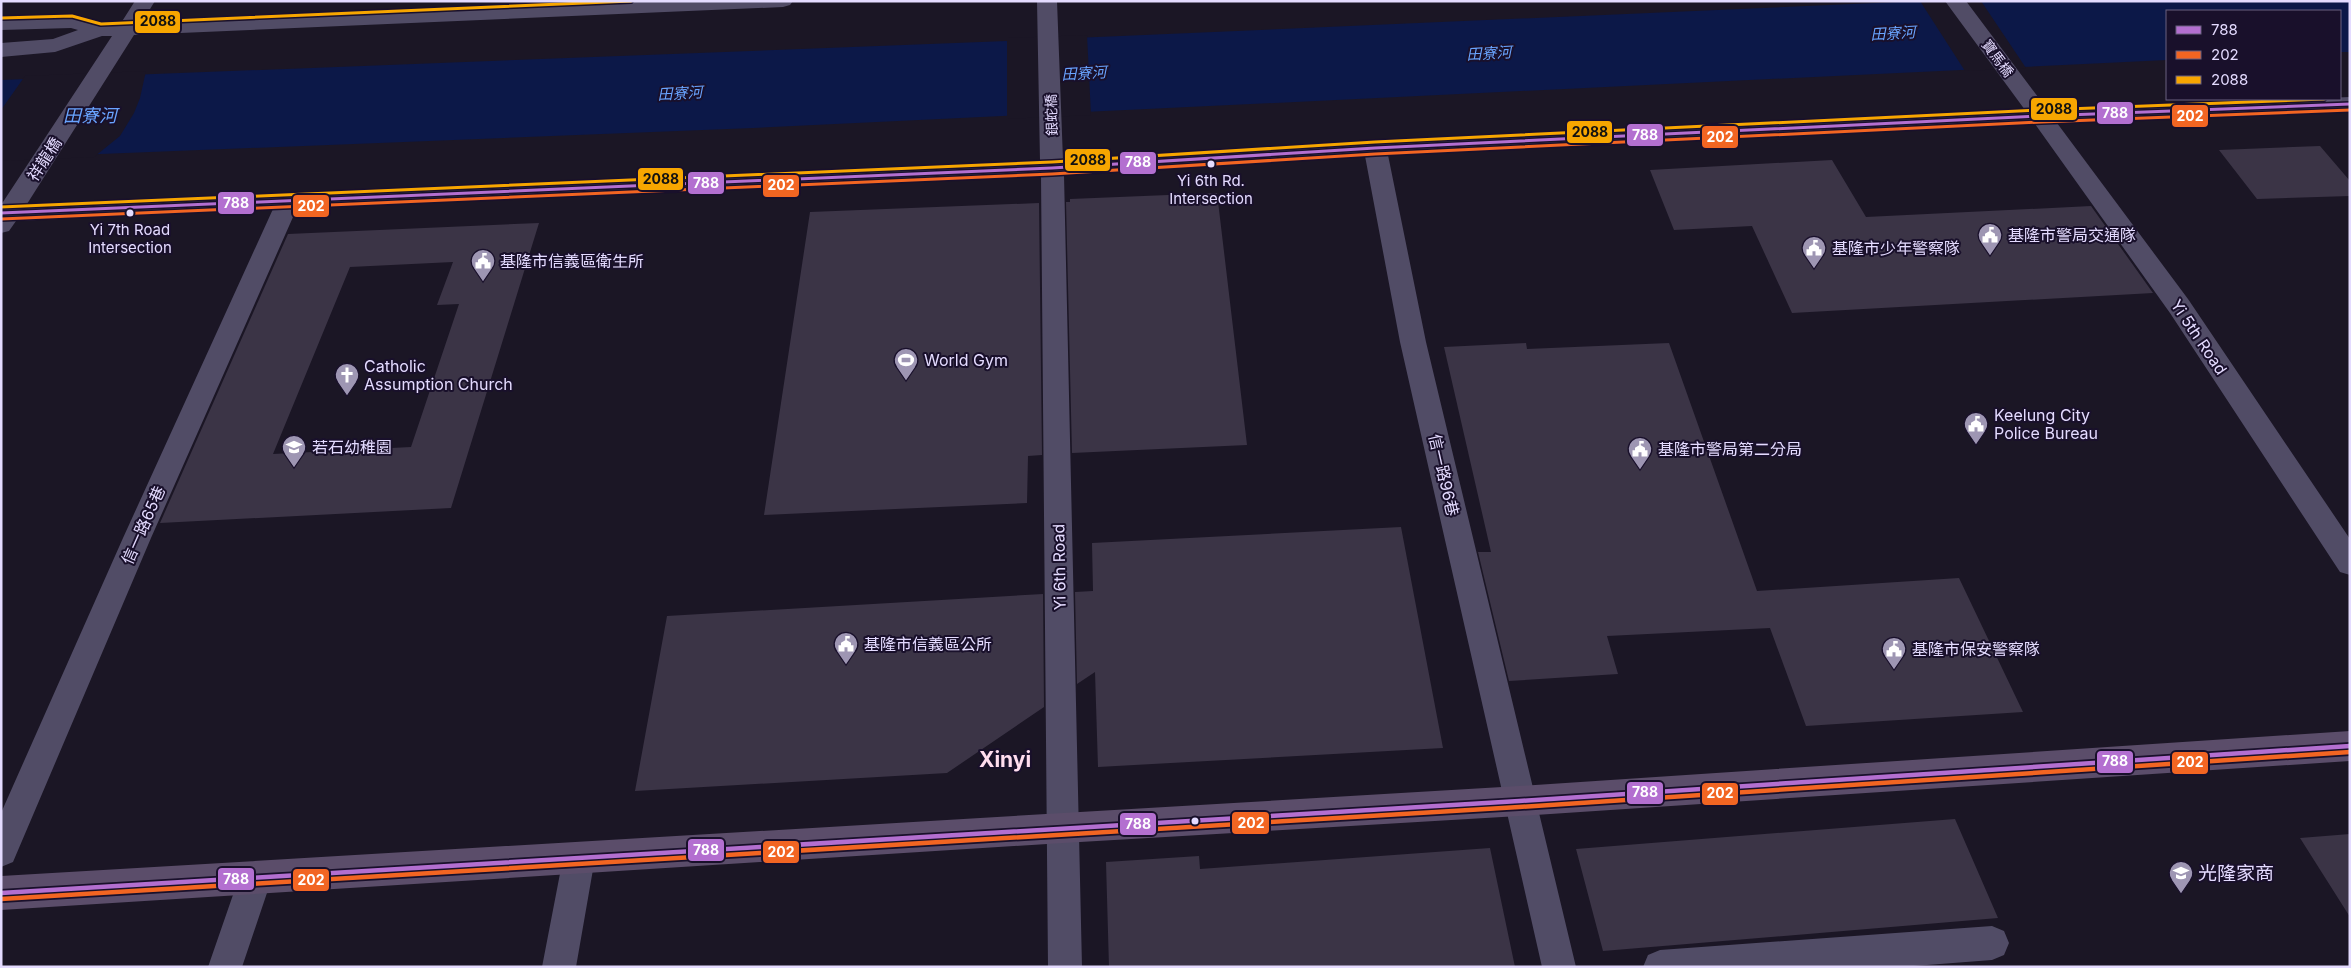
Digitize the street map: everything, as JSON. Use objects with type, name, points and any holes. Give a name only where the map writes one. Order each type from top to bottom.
[{"type":"main road","points":[[1,893],[1063,827],[1519,801],[2350,746]]},
{"type":"street","name":"祥龍橋","points":[[4,217],[145,1]]},
{"type":"street","points":[[1,50],[55,45],[100,30],[784,1]]},
{"type":"street","name":"銀蛇橋","points":[[1047,1],[1052,168]]},
{"type":"street","name":"寶馬橋","points":[[1955,1],[2041,116]]},
{"type":"street","points":[[1,24],[72,22],[100,30]]},
{"type":"street","points":[[4,217],[289,201],[1052,168],[1374,148],[2041,116],[2350,104]]},
{"type":"street","name":"Yi 5th Road","points":[[2041,116],[2178,306],[2350,563]]},
{"type":"street","name":"信一路96巷","points":[[1374,148],[1413,342],[1559,967]]},
{"type":"street","name":"Yi 6th Road","points":[[1052,168],[1065,967]]},
{"type":"street","name":"信一路65巷","points":[[1,851],[137,538],[289,201]]},
{"type":"street","points":[[559,967],[579,858]]},
{"type":"street","points":[[225,967],[255,878]]},
{"type":"street","points":[[1660,967],[1992,943]]},
{"type":"water","name":"田寮河","points":[[1922,1],[2350,1],[2350,52],[2341,52],[2341,10],[2166,10],[2166,60],[753,128],[1,158],[1,80],[1007,41]]},
{"type":"pier","points":[[1920,1],[1981,1],[2026,68],[1965,71]]},
{"type":"pier","points":[[1087,35],[1091,115],[1007,119],[1007,38]]},
{"type":"pier","points":[[146,71],[140,98],[134,113],[120,136],[94,157],[1,161],[1,110],[25,76]]},
{"type":"building","points":[[2320,146],[2350,181],[2350,196],[2257,199],[2219,150]]},
{"type":"building","points":[[1832,160],[1866,217],[2091,206],[2153,293],[1792,313],[1752,226],[1674,230],[1650,170]]},
{"type":"building","points":[[1217,193],[1247,445],[1072,453],[1066,202],[1070,202],[1070,199]]},
{"type":"building","points":[[1039,203],[1042,455],[1028,456],[1027,503],[764,515],[810,212]]},
{"type":"building","name":"Catholic Assumption Church","points":[[539,223],[451,508],[160,523],[288,234]],"holes":[[[453,262],[437,305],[459,304],[411,447],[273,454],[350,267]]]},
{"type":"building","points":[[1526,343],[1527,349],[1669,343],[1757,591],[1959,578],[2023,712],[1806,726],[1770,628],[1607,636],[1618,674],[1509,681],[1478,552],[1491,552],[1444,347]]},
{"type":"building","points":[[1401,527],[1443,748],[1098,767],[1095,672],[1077,684],[1075,592],[1093,591],[1092,543]]},
{"type":"building","name":"基隆市信義區公所","points":[[1043,594],[1044,707],[947,773],[635,791],[667,616]]},
{"type":"building","points":[[1955,819],[1998,918],[1603,951],[1576,849]]},
{"type":"building","points":[[2350,834],[2350,917],[2300,838]]},
{"type":"building","points":[[1490,848],[1515,967],[1109,967],[1106,862],[1199,856],[1200,869]]},
{"type":"transit line","name":"2088","points":[[1,18],[72,16],[101,24],[631,1]]},
{"type":"transit line","name":"2088","points":[[1,207],[1052,162],[1375,142],[2041,110],[2298,100]]},
{"type":"transit line","name":"788","points":[[1,213],[1052,168],[1375,148],[2041,116],[2350,104]]},
{"type":"transit line","name":"202","points":[[1,219],[1052,174],[1375,154],[2041,122],[2350,110]]},
{"type":"transit line","name":"788","points":[[1,893],[1519,801],[2350,746]]},
{"type":"transit line","name":"202","points":[[1,899],[1519,807],[2350,752]]},
{"type":"place","name":"Yi 6th Rd. Intersection","points":[[1211,164]]},
{"type":"place","name":"Yi 7th Road Intersection","points":[[130,213]]},
{"type":"place","name":"基隆市警局交通隊","points":[[1990,256]]},
{"type":"place","name":"基隆市少年警察隊","points":[[1814,269]]},
{"type":"place","name":"基隆市信義區衛生所","points":[[483,282]]},
{"type":"place","name":"World Gym","points":[[906,381]]},
{"type":"place","name":"Catholic Assumption Church","points":[[347,396]]},
{"type":"place","name":"Keelung City Police Bureau","points":[[1976,445]]},
{"type":"place","name":"若石幼稚園","points":[[294,468]]},
{"type":"place","name":"基隆市警局第二分局","points":[[1640,470]]},
{"type":"place","name":"基隆市信義區公所","points":[[846,665]]},
{"type":"place","name":"基隆市保安警察隊","points":[[1894,670]]},
{"type":"place","name":"光隆家商","points":[[2181,894]]},
{"type":"district","name":"Xinyi","points":[[1005,759]]}]
